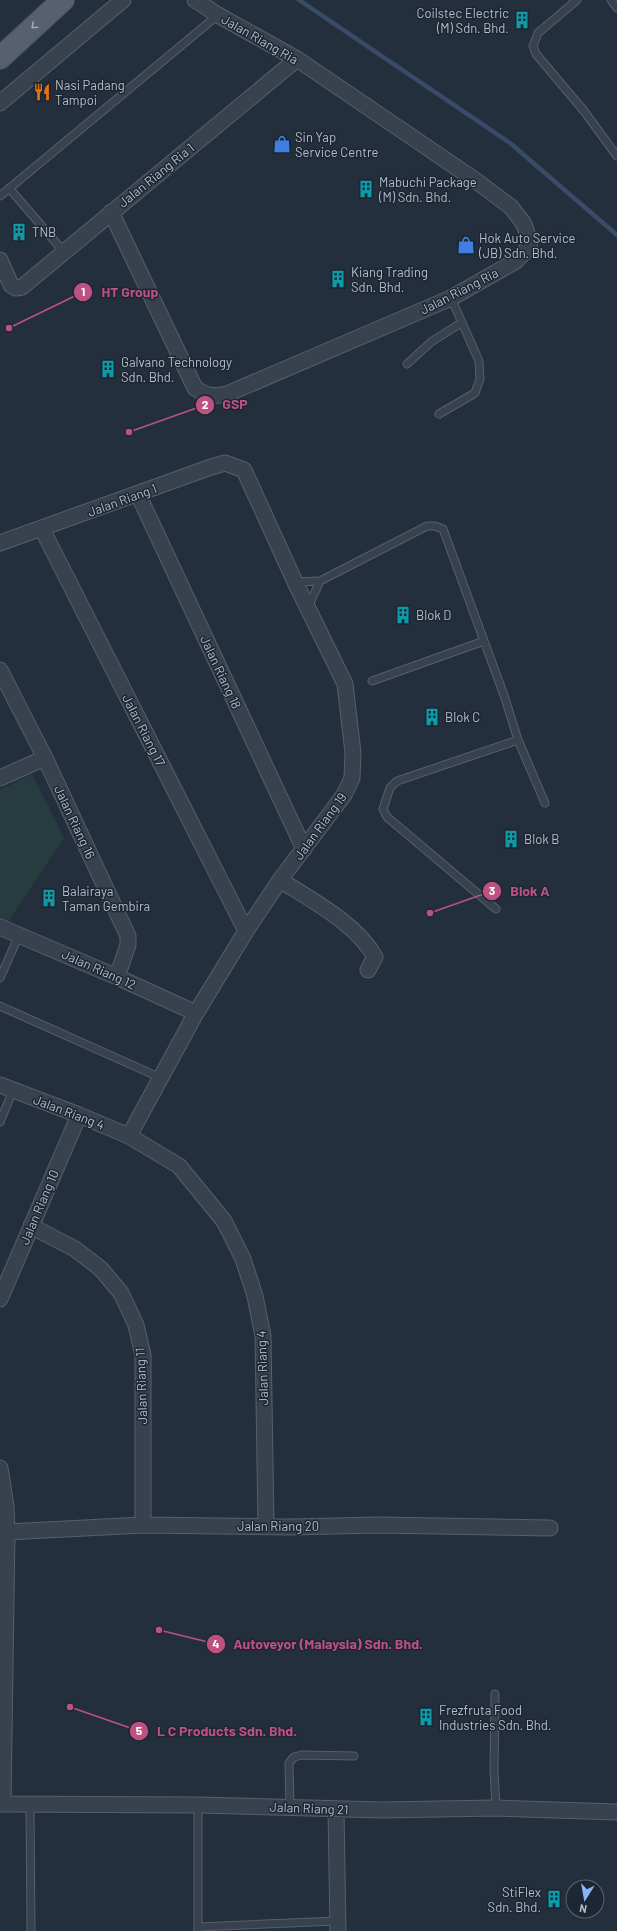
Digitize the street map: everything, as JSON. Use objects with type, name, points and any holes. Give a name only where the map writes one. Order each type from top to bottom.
[{"type":"main road","points":[[0,58],[63,0]]},
{"type":"street","points":[[0,103],[124,0]]},
{"type":"street","name":"Jalan Riang Ria","points":[[111,212],[195,388],[206,395],[227,394],[451,298],[516,261],[526,252],[530,242],[524,224],[511,207],[475,180],[297,59],[218,15],[195,0]]},
{"type":"street","name":"Jalan Riang Ria 1","points":[[0,260],[11,285],[16,288],[22,287],[297,59]]},
{"type":"street","name":"Jalan Riang 1","points":[[0,543],[226,463],[244,470]]},
{"type":"street","name":"Jalan Riang 19","points":[[129,1136],[196,1013],[246,931],[280,880],[344,795],[352,778],[354,766],[345,684],[316,622],[295,582],[244,470]]},
{"type":"street","name":"Jalan Riang 18","points":[[138,494],[304,849]]},
{"type":"street","name":"Jalan Riang 17","points":[[42,529],[246,931]]},
{"type":"street","name":"Jalan Riang 16","points":[[0,670],[45,758],[128,936],[128,945],[117,977]]},
{"type":"street","points":[[0,778],[45,758]]},
{"type":"street","points":[[280,880],[341,920],[369,945],[375,957],[368,970]]},
{"type":"street","name":"Jalan Riang 12","points":[[0,927],[117,977],[196,1013]]},
{"type":"street","name":"Jalan Riang 4","points":[[6,1088],[79,1115],[129,1136],[179,1166],[224,1220],[243,1260],[255,1296],[263,1336],[266,1526]]},
{"type":"street","name":"Jalan Riang 10","points":[[0,1299],[79,1115]]},
{"type":"street","name":"Jalan Riang 11","points":[[31,1226],[75,1249],[102,1269],[121,1293],[136,1325],[143,1355],[143,1525]]},
{"type":"street","points":[[0,1468],[4,1492],[7,1532],[2,1804]]},
{"type":"street","name":"Jalan Riang 20","points":[[7,1532],[143,1525],[550,1528]]},
{"type":"street","name":"Jalan Riang 21","points":[[2,1804],[198,1805],[336,1809],[496,1808],[617,1812]]},
{"type":"street","points":[[336,1809],[338,1926]]},
{"type":"lane","points":[[577,0],[538,33],[533,46],[536,54],[584,111],[617,156]]},
{"type":"lane","points":[[611,0],[617,8]]},
{"type":"lane","points":[[0,196],[218,15]]},
{"type":"lane","points":[[9,188],[64,252]]},
{"type":"lane","points":[[439,414],[475,393],[480,379],[479,360],[451,298]]},
{"type":"lane","points":[[407,364],[431,342],[461,323]]},
{"type":"lane","points":[[295,582],[320,581],[427,526],[436,526],[443,529],[505,698],[518,740],[545,803]]},
{"type":"lane","points":[[316,622],[310,603],[320,581]]},
{"type":"lane","points":[[372,681],[484,641]]},
{"type":"lane","points":[[496,909],[387,817],[383,809],[390,788],[397,781],[518,740]]},
{"type":"lane","points":[[0,978],[19,935]]},
{"type":"lane","points":[[0,1006],[161,1078]]},
{"type":"lane","points":[[0,1122],[6,1088]]},
{"type":"lane","points":[[495,1694],[494,1770],[496,1808]]},
{"type":"lane","points":[[290,1807],[290,1763],[294,1757],[302,1755],[354,1756]]},
{"type":"lane","points":[[30,1804],[31,1931]]},
{"type":"lane","points":[[198,1805],[198,1929],[338,1926]]},
{"type":"green space","points":[[32,774],[64,838],[8,922],[0,919],[0,790]]},
{"type":"waterway","points":[[299,0],[510,143],[617,235]]},
{"type":"place","name":"Coilstec Electric (M) Sdn. Bhd.","points":[[522,20]]},
{"type":"place","name":"Nasi Padang Tampoi","points":[[42,92]]},
{"type":"place","name":"Sin Yap Service Centre","points":[[282,144]]},
{"type":"place","name":"Mabuchi Package (M) Sdn. Bhd.","points":[[366,189]]},
{"type":"place","name":"TNB","points":[[19,232]]},
{"type":"place","name":"Hok Auto Service (JB) Sdn. Bhd.","points":[[466,245]]},
{"type":"place","name":"Kiang Trading Sdn. Bhd.","points":[[338,279]]},
{"type":"place","name":"HT Group","points":[[9,328]]},
{"type":"place","name":"Galvano Technology Sdn. Bhd.","points":[[108,369]]},
{"type":"place","name":"GSP","points":[[129,432]]},
{"type":"place","name":"Blok D","points":[[403,615]]},
{"type":"place","name":"Blok C","points":[[432,717]]},
{"type":"place","name":"Blok B","points":[[511,839]]},
{"type":"place","name":"Balairaya Taman Gembira","points":[[49,898]]},
{"type":"place","name":"Blok A","points":[[430,913]]},
{"type":"place","name":"Autoveyor (Malaysia) Sdn. Bhd.","points":[[159,1630]]},
{"type":"place","name":"L C Products Sdn. Bhd.","points":[[70,1707]]},
{"type":"place","name":"Frezfruta Food Industries Sdn. Bhd.","points":[[426,1717]]},
{"type":"place","name":"StiFlex Sdn. Bhd.","points":[[554,1899]]}]
